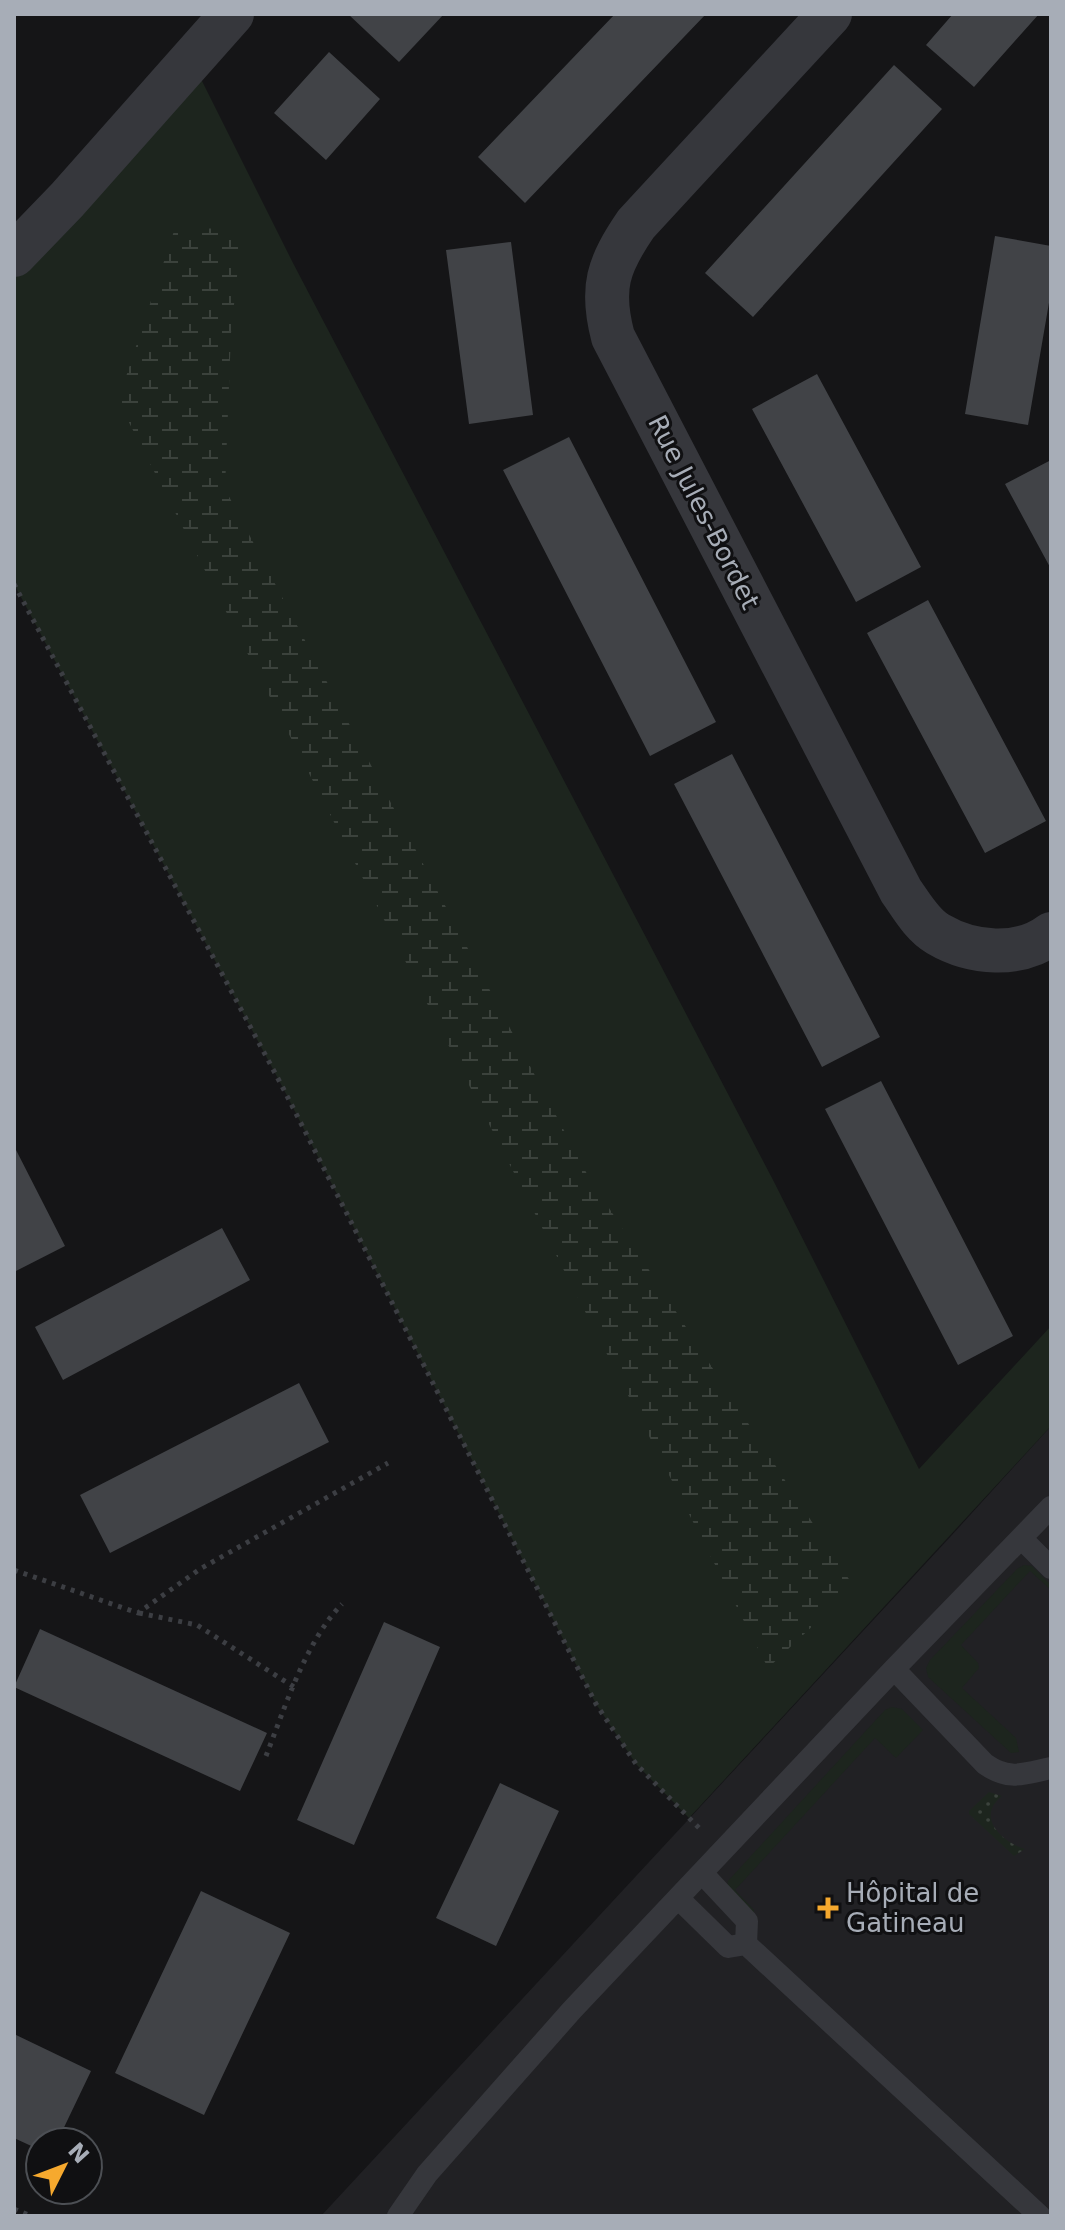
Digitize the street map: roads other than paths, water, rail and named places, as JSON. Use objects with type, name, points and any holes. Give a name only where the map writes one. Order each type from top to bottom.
[{"type":"street","points":[[14,255],[67,200],[232,14]]},
{"type":"street","name":"Rue Jules-Bordet","points":[[830,14],[636,224],[616,253],[611,267],[607,280],[606,311],[613,337],[901,891],[916,913],[936,933],[963,945],[992,952],[1020,949],[1051,934]]},
{"type":"lane","points":[[398,2216],[437,2163],[572,2010],[894,1669],[1021,1538],[1048,1517]]},
{"type":"lane","points":[[1021,1538],[1051,1568]]},
{"type":"lane","points":[[894,1669],[985,1764],[998,1773],[1012,1776],[1051,1768]]},
{"type":"lane","points":[[702,1873],[747,1921],[746,1944],[1040,2216]]},
{"type":"lane","points":[[678,1898],[728,1947],[746,1944]]},
{"type":"place","name":"Hôpital de Gatineau","points":[[828,1908]]}]
